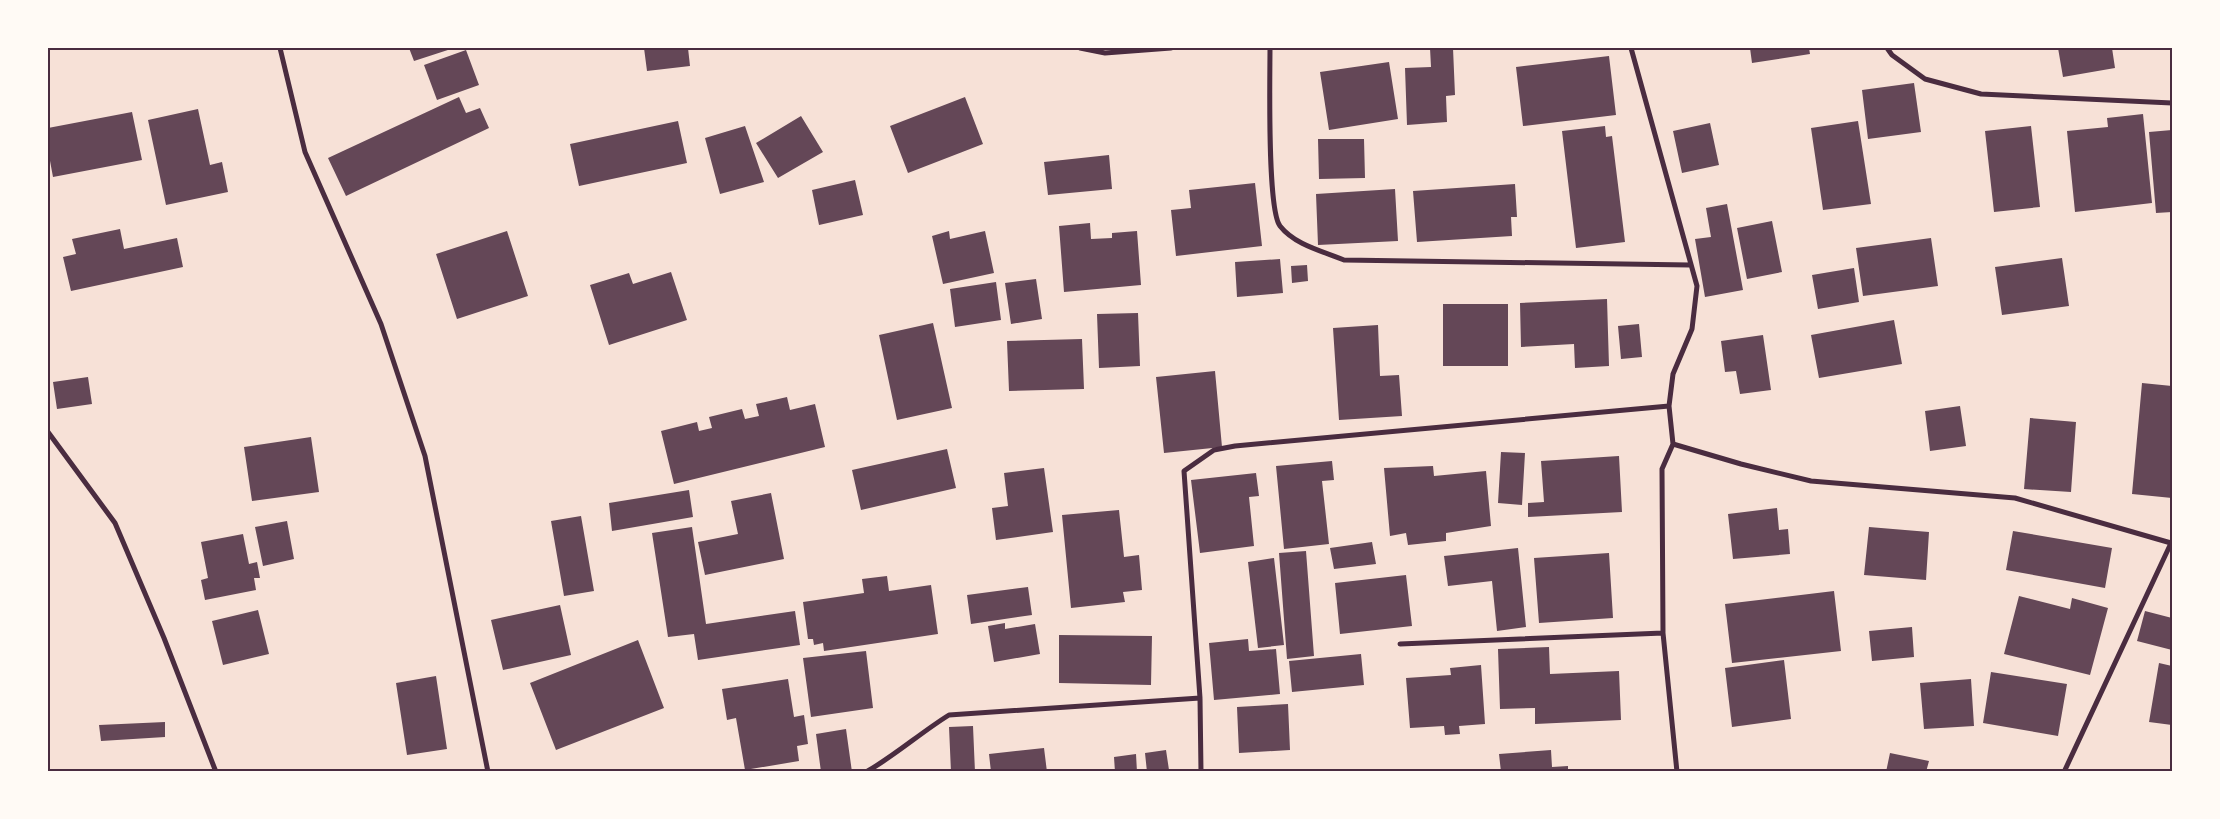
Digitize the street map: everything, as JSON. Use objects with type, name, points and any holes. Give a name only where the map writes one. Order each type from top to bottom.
[{"type":"street","points":[[280,48],[304,152],[381,324],[425,456],[488,772]]},
{"type":"street","points":[[1080,48],[1105,53],[1171,48]]},
{"type":"street","points":[[1270,48],[1272,196],[1279,225],[1301,243],[1344,260],[1690,265]]},
{"type":"street","points":[[1631,48],[1697,286],[1692,329],[1673,374],[1669,406],[1673,444],[1662,469],[1663,633],[1677,772]]},
{"type":"street","points":[[1887,48],[1892,55],[1925,80],[1981,94],[2172,103]]},
{"type":"street","points":[[1201,772],[1200,698],[1184,472],[1214,450],[1235,446],[1669,406]]},
{"type":"street","points":[[48,432],[115,523],[164,638],[216,772]]},
{"type":"street","points":[[1673,444],[1741,464],[1811,481],[2015,498],[2172,542],[2064,772]]},
{"type":"street","points":[[1400,644],[1663,633]]},
{"type":"street","points":[[866,772],[893,757],[949,715],[1200,698]]},
{"type":"building","points":[[409,48],[454,48],[414,61]]},
{"type":"building","points":[[644,48],[688,48],[690,66],[647,71]]},
{"type":"building","points":[[1430,48],[1453,48],[1455,95],[1446,96],[1447,122],[1407,125],[1405,68],[1431,67]]},
{"type":"building","points":[[1750,48],[1809,48],[1810,54],[1752,63]]},
{"type":"building","points":[[2058,48],[2112,48],[2115,68],[2063,77]]},
{"type":"building","points":[[466,50],[479,85],[437,100],[424,65]]},
{"type":"building","points":[[1609,56],[1616,115],[1523,126],[1516,67]]},
{"type":"building","points":[[1389,62],[1398,119],[1329,130],[1320,72]]},
{"type":"building","points":[[1914,83],[1921,132],[1868,139],[1862,90]]},
{"type":"building","points":[[459,97],[466,113],[480,108],[489,128],[346,196],[328,158]]},
{"type":"building","points":[[965,97],[983,144],[908,173],[890,126]]},
{"type":"building","points":[[198,109],[210,165],[222,162],[228,192],[166,205],[148,120]]},
{"type":"building","points":[[132,112],[142,160],[53,177],[48,150],[48,128]]},
{"type":"building","points":[[2143,114],[2152,203],[2075,212],[2067,131],[2108,127],[2107,118]]},
{"type":"building","points":[[801,116],[823,152],[778,178],[756,143]]},
{"type":"building","points":[[678,121],[687,163],[579,186],[570,144]]},
{"type":"building","points":[[1858,121],[1871,204],[1823,210],[1811,128]]},
{"type":"building","points":[[1710,123],[1719,165],[1682,173],[1673,131]]},
{"type":"building","points":[[745,126],[764,182],[720,194],[705,138]]},
{"type":"building","points":[[1605,126],[1606,137],[1612,136],[1625,242],[1576,248],[1562,131]]},
{"type":"building","points":[[2031,126],[2040,207],[1994,212],[1985,131]]},
{"type":"building","points":[[2172,130],[2172,212],[2156,213],[2149,132]]},
{"type":"building","points":[[1318,139],[1364,139],[1365,178],[1319,179]]},
{"type":"building","points":[[1109,155],[1112,189],[1048,195],[1044,162]]},
{"type":"building","points":[[855,180],[863,215],[819,225],[812,190]]},
{"type":"building","points":[[1255,183],[1262,246],[1176,256],[1171,210],[1191,208],[1189,190]]},
{"type":"building","points":[[1515,184],[1517,217],[1511,217],[1512,236],[1417,242],[1413,191]]},
{"type":"building","points":[[1395,189],[1398,241],[1318,245],[1316,194]]},
{"type":"building","points":[[1727,204],[1743,290],[1705,297],[1695,239],[1711,237],[1706,208]]},
{"type":"building","points":[[1772,221],[1782,272],[1747,279],[1737,228]]},
{"type":"building","points":[[1090,223],[1091,239],[1112,238],[1112,233],[1137,231],[1141,285],[1064,292],[1059,226]]},
{"type":"building","points":[[120,229],[124,249],[177,238],[183,267],[71,291],[63,257],[76,254],[72,239]]},
{"type":"building","points":[[507,231],[528,296],[457,319],[436,254]]},
{"type":"building","points":[[949,231],[950,239],[985,231],[994,273],[943,284],[932,236]]},
{"type":"building","points":[[1931,238],[1938,286],[1863,296],[1856,248]]},
{"type":"building","points":[[2062,258],[2069,306],[2002,315],[1995,267]]},
{"type":"building","points":[[1280,259],[1283,293],[1237,297],[1235,262]]},
{"type":"building","points":[[1307,265],[1308,281],[1292,283],[1291,266]]},
{"type":"building","points":[[1854,268],[1859,302],[1818,309],[1812,275]]},
{"type":"building","points":[[671,272],[687,320],[609,345],[590,285],[629,273],[633,284]]},
{"type":"building","points":[[1036,279],[1042,319],[1011,324],[1005,283]]},
{"type":"building","points":[[996,282],[1001,320],[955,327],[950,289]]},
{"type":"building","points":[[1607,299],[1609,366],[1575,368],[1574,344],[1521,347],[1520,303]]},
{"type":"building","points":[[1443,304],[1508,304],[1508,366],[1443,366]]},
{"type":"building","points":[[1138,313],[1140,366],[1099,368],[1097,314]]},
{"type":"building","points":[[1894,320],[1902,364],[1819,378],[1811,335]]},
{"type":"building","points":[[933,323],[952,408],[897,420],[879,335]]},
{"type":"building","points":[[1639,324],[1642,357],[1621,359],[1618,326]]},
{"type":"building","points":[[1378,325],[1380,376],[1399,375],[1402,416],[1339,420],[1333,328]]},
{"type":"building","points":[[1763,335],[1771,390],[1740,394],[1736,371],[1725,372],[1721,341]]},
{"type":"building","points":[[1082,339],[1084,389],[1009,391],[1007,341]]},
{"type":"building","points":[[1215,371],[1222,447],[1164,453],[1156,377]]},
{"type":"building","points":[[88,377],[92,404],[57,409],[53,382]]},
{"type":"building","points":[[2142,383],[2172,386],[2172,498],[2132,494]]},
{"type":"building","points":[[787,397],[790,410],[815,404],[825,447],[674,484],[661,431],[697,422],[699,431],[712,428],[709,417],[742,409],[745,419],[759,416],[756,404]]},
{"type":"building","points":[[1960,406],[1966,446],[1930,451],[1925,411]]},
{"type":"building","points":[[2030,418],[2076,422],[2071,492],[2024,489]]},
{"type":"building","points":[[311,437],[319,492],[252,501],[244,447]]},
{"type":"building","points":[[947,449],[956,488],[861,510],[852,470]]},
{"type":"building","points":[[1501,452],[1525,453],[1522,505],[1498,503]]},
{"type":"building","points":[[1619,456],[1622,512],[1528,517],[1528,503],[1544,502],[1541,461]]},
{"type":"building","points":[[1332,461],[1334,480],[1322,481],[1329,544],[1284,549],[1276,466]]},
{"type":"building","points":[[1433,466],[1434,476],[1486,471],[1491,526],[1446,533],[1446,541],[1408,545],[1406,533],[1390,536],[1384,468]]},
{"type":"building","points":[[1044,468],[1053,532],[996,540],[992,508],[1008,506],[1004,473]]},
{"type":"building","points":[[1256,473],[1259,496],[1249,497],[1254,546],[1200,553],[1191,480]]},
{"type":"building","points":[[689,490],[693,517],[612,531],[609,503]]},
{"type":"building","points":[[771,493],[784,559],[705,575],[698,542],[738,534],[731,501]]},
{"type":"building","points":[[1777,508],[1779,530],[1788,529],[1790,554],[1733,559],[1728,514]]},
{"type":"building","points":[[1119,510],[1124,557],[1139,555],[1142,590],[1123,592],[1125,602],[1071,608],[1062,515]]},
{"type":"building","points":[[581,516],[594,591],[564,596],[551,521]]},
{"type":"building","points":[[287,521],[294,559],[263,566],[255,527]]},
{"type":"building","points":[[692,527],[706,624],[795,611],[800,645],[698,660],[694,634],[668,637],[652,533]]},
{"type":"building","points":[[1869,527],[1929,532],[1926,580],[1864,575]]},
{"type":"building","points":[[2013,531],[2112,548],[2105,588],[2006,570]]},
{"type":"building","points":[[243,534],[249,564],[257,562],[260,578],[254,578],[256,590],[205,600],[201,580],[208,578],[201,542]]},
{"type":"building","points":[[1372,542],[1376,564],[1334,569],[1330,548]]},
{"type":"building","points":[[1518,548],[1526,627],[1497,631],[1492,581],[1448,586],[1444,556]]},
{"type":"building","points":[[1306,551],[1314,656],[1287,659],[1279,553]]},
{"type":"building","points":[[1609,553],[1613,618],[1539,623],[1534,558]]},
{"type":"building","points":[[1274,558],[1284,645],[1258,648],[1248,562]]},
{"type":"building","points":[[1406,575],[1412,626],[1340,634],[1335,583]]},
{"type":"building","points":[[887,576],[889,591],[931,585],[938,634],[824,651],[823,643],[814,645],[813,639],[808,639],[803,602],[864,593],[862,579]]},
{"type":"building","points":[[1028,587],[1032,615],[971,624],[967,595]]},
{"type":"building","points":[[1834,591],[1841,651],[1732,663],[1725,604]]},
{"type":"building","points":[[2019,596],[2070,609],[2072,598],[2108,608],[2090,675],[2004,654]]},
{"type":"building","points":[[560,605],[571,655],[503,670],[491,620]]},
{"type":"building","points":[[258,610],[269,654],[223,665],[212,621]]},
{"type":"building","points":[[2145,611],[2172,618],[2172,650],[2137,641]]},
{"type":"building","points":[[1005,623],[1005,629],[1035,624],[1040,654],[994,662],[988,626]]},
{"type":"building","points":[[1912,627],[1914,657],[1872,661],[1869,631]]},
{"type":"building","points":[[1059,635],[1152,636],[1151,685],[1059,683]]},
{"type":"building","points":[[1248,639],[1249,651],[1276,649],[1280,694],[1214,700],[1209,643]]},
{"type":"building","points":[[638,640],[664,708],[556,750],[530,683]]},
{"type":"building","points":[[1549,647],[1550,674],[1619,671],[1621,720],[1535,724],[1535,708],[1500,709],[1498,649]]},
{"type":"building","points":[[866,651],[873,708],[811,717],[803,658]]},
{"type":"building","points":[[1361,654],[1364,685],[1292,692],[1289,661]]},
{"type":"building","points":[[1784,660],[1791,719],[1732,727],[1725,668]]},
{"type":"building","points":[[2159,663],[2172,666],[2172,725],[2149,722]]},
{"type":"building","points":[[1481,665],[1485,724],[1459,726],[1460,734],[1445,735],[1444,726],[1410,728],[1406,678],[1451,675],[1450,668]]},
{"type":"building","points":[[1991,672],[2067,684],[2058,736],[1983,723]]},
{"type":"building","points":[[436,676],[447,749],[407,755],[396,683]]},
{"type":"building","points":[[788,679],[794,717],[804,715],[808,744],[797,746],[799,761],[745,770],[736,718],[727,720],[722,689]]},
{"type":"building","points":[[1971,679],[1974,726],[1924,729],[1920,683]]},
{"type":"building","points":[[1288,704],[1290,750],[1239,753],[1237,707]]},
{"type":"building","points":[[165,722],[165,737],[101,741],[99,725]]},
{"type":"building","points":[[973,726],[975,772],[951,772],[949,727]]},
{"type":"building","points":[[846,729],[852,772],[821,772],[816,734]]},
{"type":"building","points":[[1044,748],[1047,772],[991,772],[989,754]]},
{"type":"building","points":[[1166,750],[1169,770],[1147,772],[1145,753]]},
{"type":"building","points":[[1551,750],[1552,767],[1568,766],[1568,772],[1501,772],[1499,754]]},
{"type":"building","points":[[1890,753],[1929,761],[1926,772],[1886,772]]},
{"type":"building","points":[[1136,754],[1137,772],[1115,772],[1114,757]]}]
